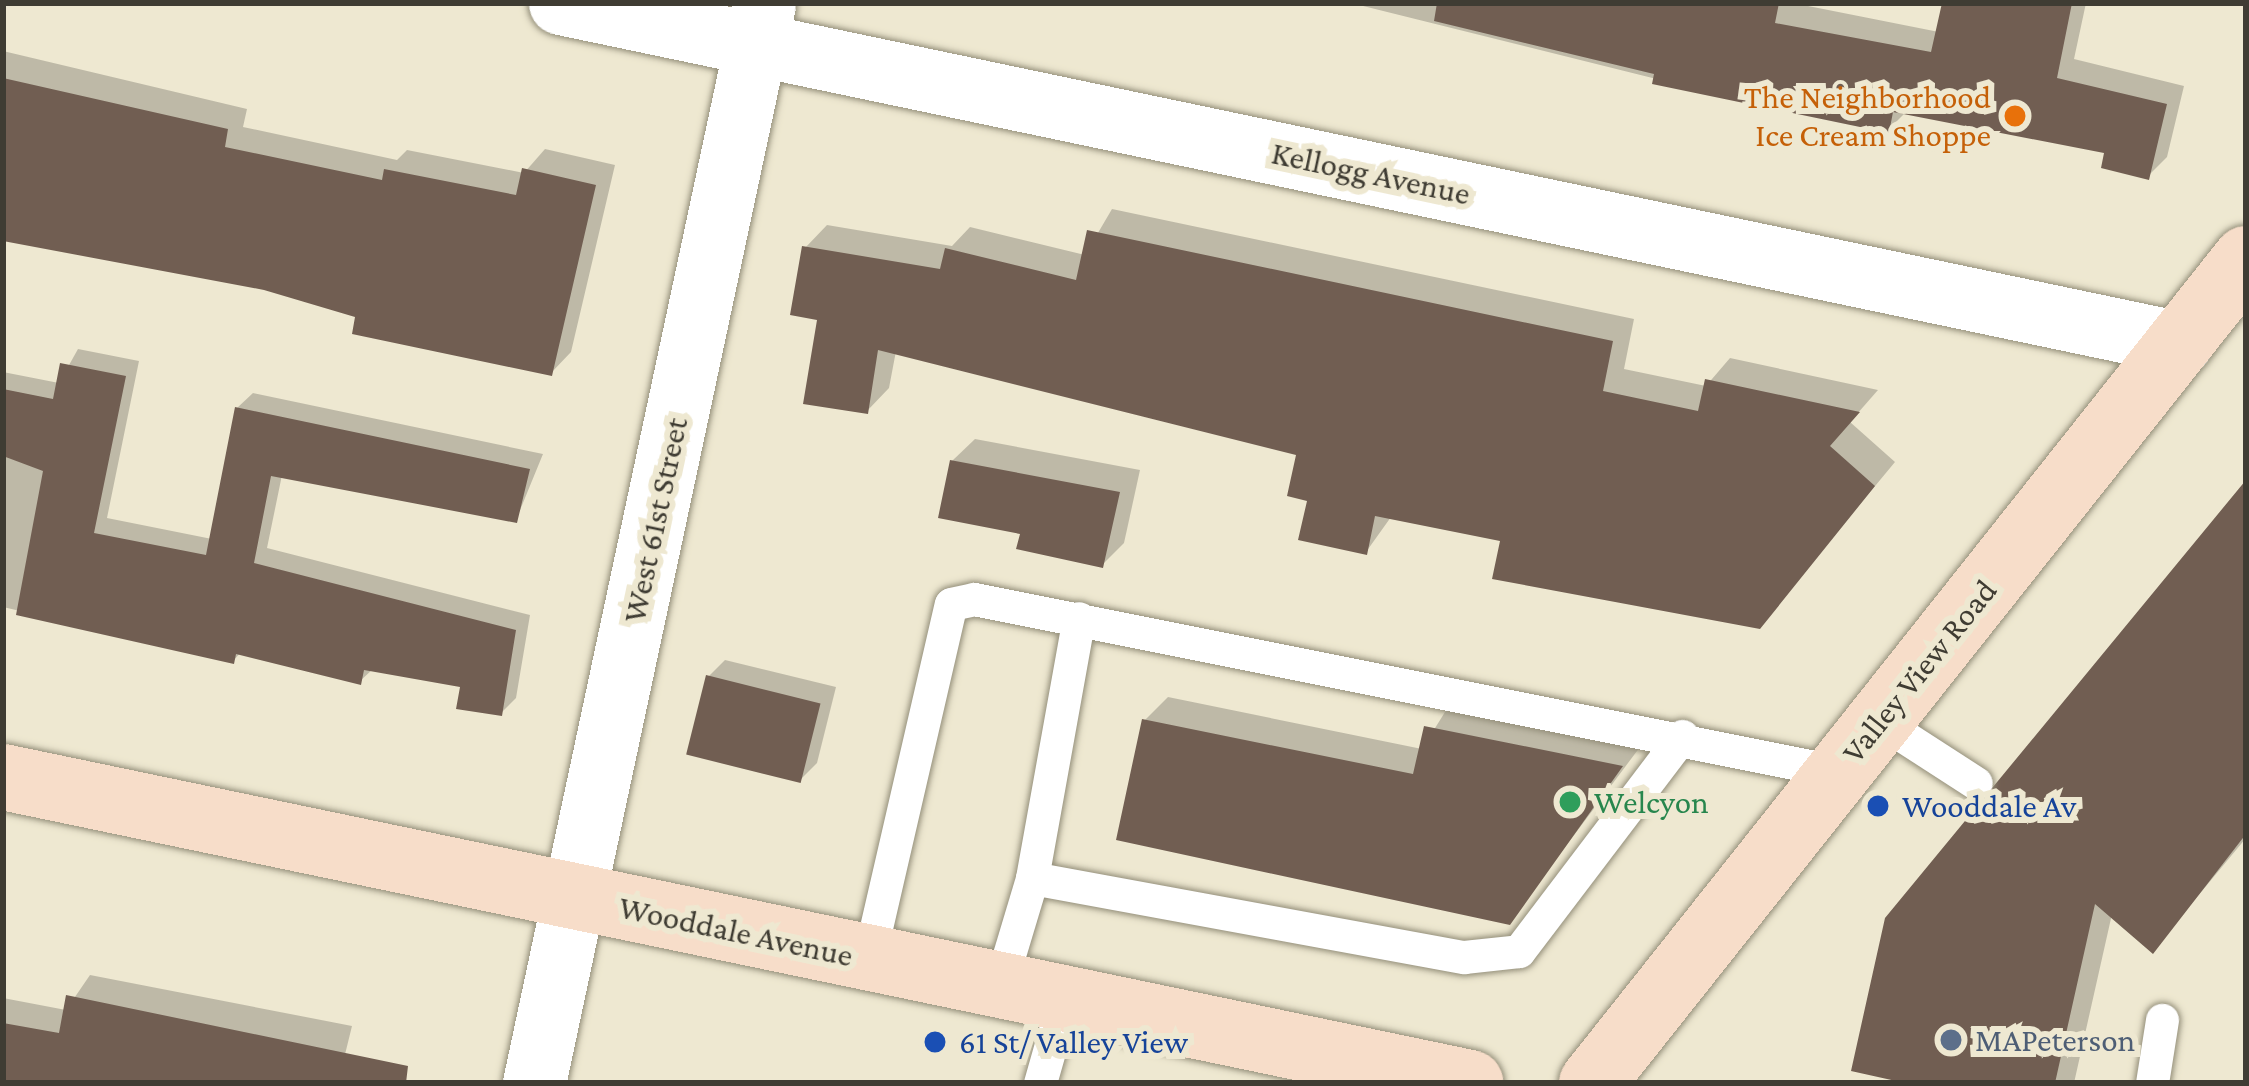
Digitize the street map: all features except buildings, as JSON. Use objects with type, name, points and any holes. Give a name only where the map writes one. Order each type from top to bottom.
[{"type":"street","name":"Kellogg Avenue","points":[[560,3],[760,24],[2181,344]]},
{"type":"street","name":"West 61st Street","points":[[542,1060],[760,24]]},
{"type":"street","name":"Valley View Road","points":[[1592,1083],[2245,263]]},
{"type":"street","name":"Wooddale Avenue","points":[[3,777],[1470,1083]]},
{"type":"lane","points":[[869,958],[951,604],[1079,618],[1682,736],[1839,772]]},
{"type":"lane","points":[[1000,985],[1032,878],[1079,618]]},
{"type":"lane","points":[[1880,721],[1976,783]]},
{"type":"lane","points":[[1032,878],[1465,957],[1519,952],[1682,736]]},
{"type":"lane","points":[[1040,1083],[1064,999]]},
{"type":"lane","points":[[2152,1083],[2162,1020]]},
{"type":"place","name":"The Neighborhood Ice Cream Shoppe","points":[[2015,116]]},
{"type":"place","name":"Welcyon","points":[[1570,802]]},
{"type":"place","name":"Wooddale Av","points":[[1878,806]]},
{"type":"place","name":"MAPeterson","points":[[1951,1040]]},
{"type":"place","name":"61 St/ Valley View","points":[[935,1042]]}]
